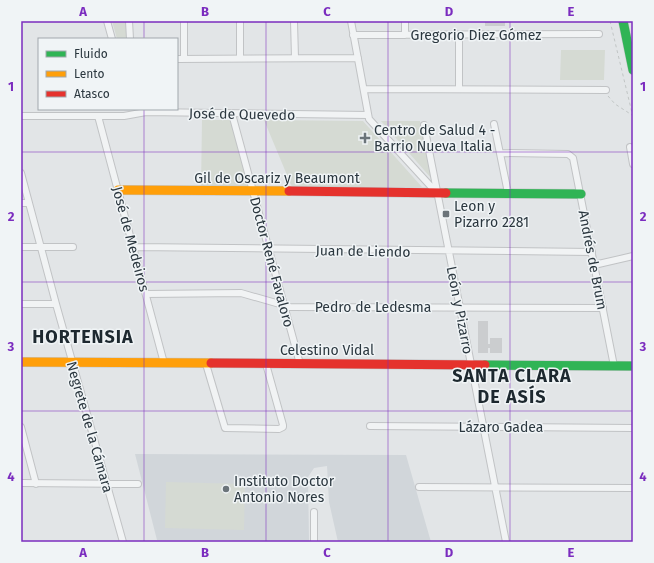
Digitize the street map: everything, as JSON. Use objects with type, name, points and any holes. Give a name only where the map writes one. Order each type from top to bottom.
[{"type":"street","points":[[107,21],[112,38]]},
{"type":"street","points":[[129,21],[130,38]]},
{"type":"street","points":[[184,21],[184,59]]},
{"type":"street","points":[[240,21],[240,58]]},
{"type":"street","points":[[294,21],[295,58]]},
{"type":"street","points":[[351,21],[368,115],[371,122],[437,192]]},
{"type":"street","points":[[405,21],[405,35]]},
{"type":"street","points":[[623,21],[633,70]]},
{"type":"street","name":"Gregorio Diez Gómez","points":[[353,35],[599,34]]},
{"type":"street","points":[[459,35],[459,89]]},
{"type":"street","points":[[178,59],[358,58]]},
{"type":"street","points":[[364,89],[606,90]]},
{"type":"street","name":"José de Quevedo","points":[[21,116],[98,116],[130,112],[368,115]]},
{"type":"street","name":"Doctor René Favaloro","points":[[232,114],[300,364]]},
{"type":"street","name":"José de Medeiros","points":[[98,116],[164,363]]},
{"type":"street","points":[[494,124],[508,193]]},
{"type":"street","name":"León y Pizarro","points":[[424,125],[506,542]]},
{"type":"street","points":[[630,147],[633,164]]},
{"type":"street","name":"Andrés de Brum","points":[[500,153],[571,155],[573,158],[614,366]]},
{"type":"street","name":"Negrete de la Cámara","points":[[21,173],[123,542]]},
{"type":"street","name":"Gil de Oscariz y Beaumont","points":[[118,190],[581,194]]},
{"type":"street","points":[[21,203],[29,203]]},
{"type":"street","points":[[21,247],[73,247]]},
{"type":"street","name":"Juan de Liendo","points":[[134,247],[449,252],[592,252]]},
{"type":"street","points":[[594,265],[633,256]]},
{"type":"street","name":"Pedro de Ledesma","points":[[146,294],[242,293],[284,306],[602,308]]},
{"type":"street","points":[[21,304],[56,304]]},
{"type":"street","name":"Celestino Vidal","points":[[21,362],[633,366]]},
{"type":"street","points":[[206,364],[224,426],[227,429],[279,429],[283,427],[266,364]]},
{"type":"street","name":"Lázaro Gadea","points":[[370,426],[633,428]]},
{"type":"street","points":[[21,427],[36,484]]},
{"type":"street","points":[[21,484],[138,484]]},
{"type":"street","points":[[419,487],[633,488]]},
{"type":"street","points":[[314,512],[314,542]]},
{"type":"path","points":[[610,21],[633,116]]},
{"type":"path","points":[[606,90],[611,100],[633,116]]},
{"type":"shaded area","points":[[112,21],[128,21],[127,38],[117,38]]},
{"type":"shaded area","points":[[561,50],[605,50],[604,80],[560,80]]},
{"type":"shaded area","points":[[202,120],[232,120],[250,188],[201,188]]},
{"type":"shaded area","points":[[264,120],[363,121],[422,187],[292,187]]},
{"type":"shaded area","points":[[381,121],[420,121],[431,178]]},
{"type":"shaded area","name":"Instituto Doctor Antonio Nores","points":[[135,454],[406,455],[431,542],[338,542],[329,502],[327,466],[314,468],[308,477],[309,541],[157,540]]},
{"type":"shaded area","points":[[166,482],[245,484],[244,530],[165,528]]},
{"type":"building","points":[[485,21],[505,21],[505,26],[485,26]]},
{"type":"building","points":[[478,321],[488,321],[488,344],[490,344],[490,338],[502,338],[502,353],[490,353],[490,348],[488,348],[488,353],[478,353]]},
{"type":"traffic: fast","points":[[623,21],[633,70]]},
{"type":"traffic: fast","points":[[446,193],[581,194]]},
{"type":"traffic: fast","points":[[485,365],[633,366]]},
{"type":"traffic: slow","points":[[118,190],[289,191]]},
{"type":"traffic: slow","points":[[21,362],[211,363]]},
{"type":"traffic: jam","points":[[289,191],[446,193]]},
{"type":"traffic: jam","points":[[211,363],[485,365]]},
{"type":"place","name":"Centro de Salud 4 - Barrio Nueva Italia","points":[[365,138]]},
{"type":"place","name":"Leon y Pizarro 2281","points":[[446,214]]},
{"type":"place","name":"Instituto Doctor Antonio Nores","points":[[226,489]]},
{"type":"district","name":"HORTENSIA","points":[[83,337]]},
{"type":"district","name":"SANTA CLARA DE ASÍS","points":[[512,386]]}]
